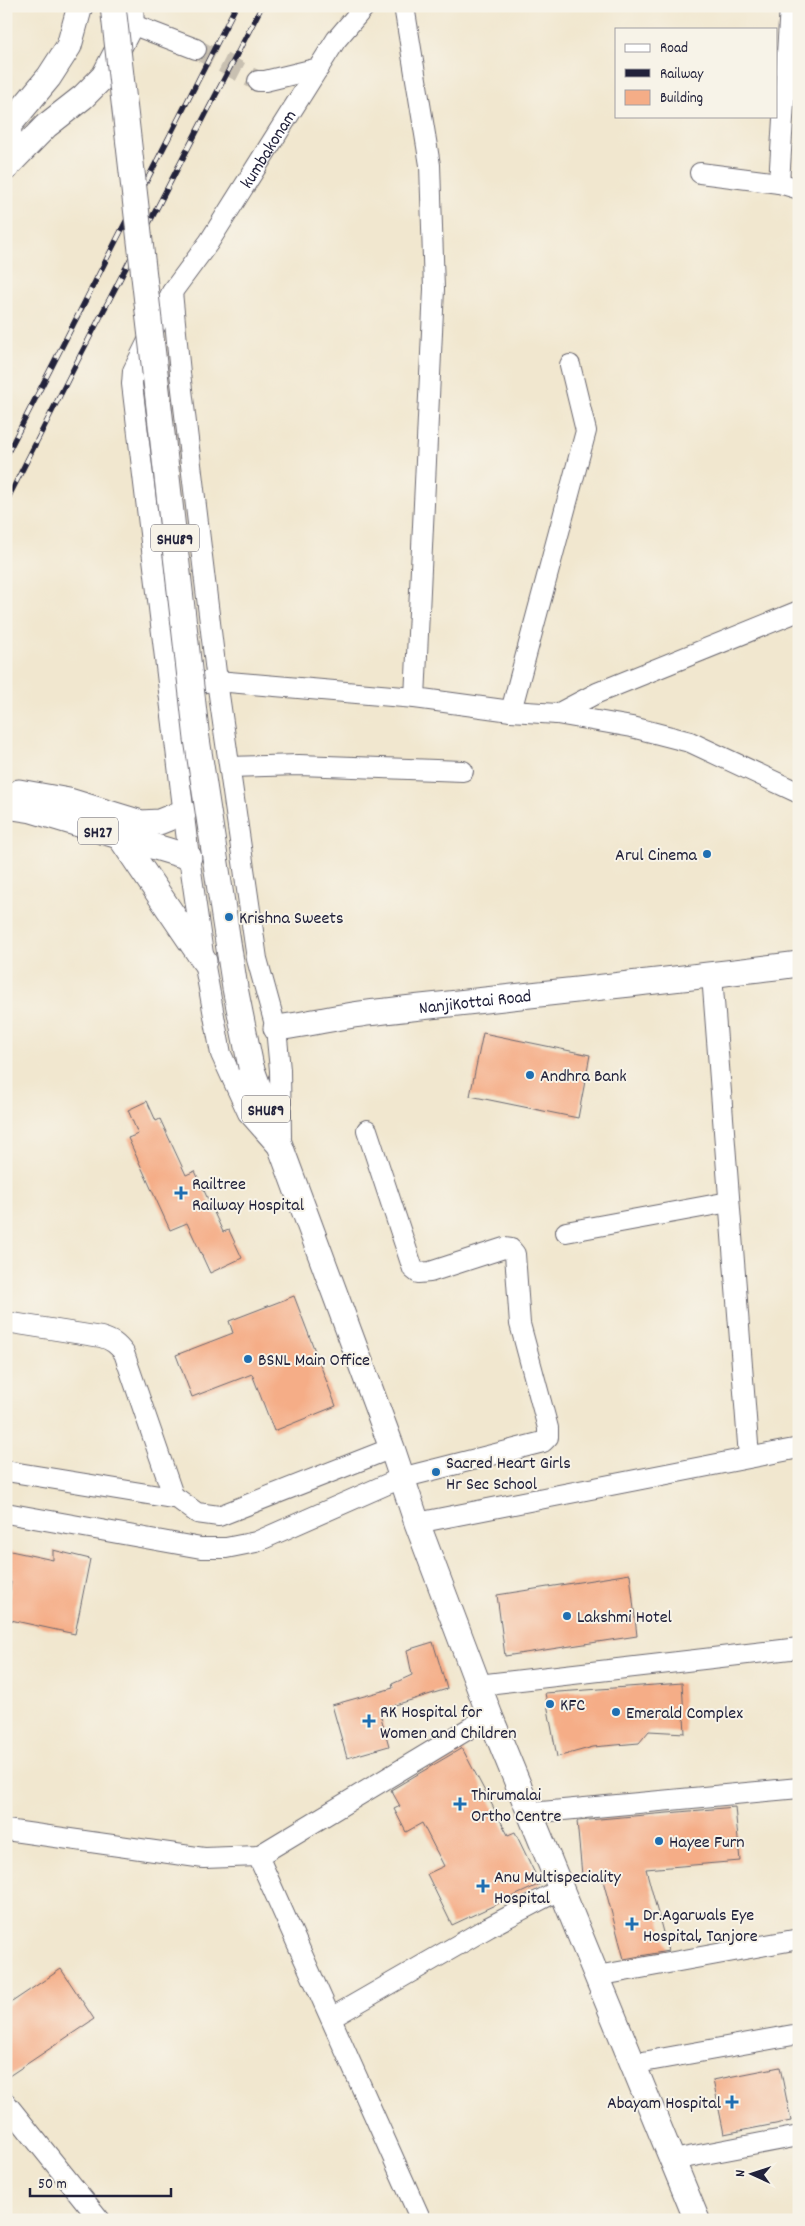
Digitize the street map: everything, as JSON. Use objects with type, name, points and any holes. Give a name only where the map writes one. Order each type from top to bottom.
[{"type":"main road","points":[[6,167],[8,125],[48,77],[69,46],[80,6]]},
{"type":"main road","name":"SHU89","points":[[113,6],[197,739],[235,988],[251,1067],[478,1685],[696,2220]]},
{"type":"main road","points":[[6,167],[46,126],[83,97],[104,76],[131,15]]},
{"type":"main road","name":"SH27","points":[[6,789],[68,801],[141,823],[159,822],[184,812]]},
{"type":"main road","name":"SH27","points":[[6,806],[32,810],[189,857]]},
{"type":"main road","points":[[120,837],[204,961]]},
{"type":"main road","name":"NanjiKottai Road","points":[[276,1028],[374,1012],[799,964]]},
{"type":"street","name":"kumbakonam","points":[[281,1150],[248,1113],[221,1054],[204,961],[189,857],[132,384],[133,371],[172,292],[209,242],[336,40],[365,6]]},
{"type":"street","points":[[404,6],[430,165],[434,289],[415,698]]},
{"type":"street","points":[[779,183],[790,6]]},
{"type":"street","points":[[131,15],[196,49]]},
{"type":"street","points":[[258,81],[319,68]]},
{"type":"street","points":[[700,173],[779,183],[799,189]]},
{"type":"street","points":[[172,292],[217,681],[257,959],[276,1028],[280,1070],[281,1150]]},
{"type":"street","points":[[511,711],[586,431],[570,366]]},
{"type":"street","points":[[556,714],[597,693],[799,611]]},
{"type":"street","points":[[168,687],[217,681],[415,698],[511,711],[556,714],[632,726],[690,742],[799,793]]},
{"type":"street","points":[[230,767],[299,765],[463,771]]},
{"type":"street","points":[[712,975],[749,1458]]},
{"type":"street","points":[[6,1512],[201,1548],[226,1548],[256,1542],[401,1478],[535,1446],[548,1437],[548,1428],[521,1330],[515,1254],[511,1249],[504,1248],[430,1272],[418,1273],[413,1269],[367,1130]]},
{"type":"street","points":[[566,1232],[729,1202]]},
{"type":"street","points":[[6,1322],[101,1337],[110,1339],[118,1345],[124,1354],[174,1498]]},
{"type":"street","points":[[6,1471],[174,1498],[197,1513],[219,1516],[392,1448]]},
{"type":"street","points":[[417,1523],[799,1448]]},
{"type":"street","points":[[478,1685],[799,1648]]},
{"type":"street","points":[[6,1830],[204,1858],[258,1856],[490,1716]]},
{"type":"street","points":[[530,1813],[799,1788]]},
{"type":"street","points":[[258,1856],[422,2220]]},
{"type":"street","points":[[331,2018],[490,1927],[561,1889]]},
{"type":"street","points":[[596,1976],[799,1938]]},
{"type":"street","points":[[632,2064],[793,2035]]},
{"type":"street","points":[[6,2103],[100,2220]]},
{"type":"street","points":[[673,2160],[799,2136]]},
{"type":"building","name":"Andhra Bank","points":[[483,1033],[590,1055],[578,1118],[470,1096]]},
{"type":"building","points":[[147,1101],[156,1121],[160,1119],[186,1175],[195,1171],[223,1232],[229,1230],[242,1258],[210,1273],[187,1223],[170,1230],[128,1138],[138,1134],[128,1110]]},
{"type":"building","name":"BSNL Main Office","points":[[294,1296],[336,1406],[274,1431],[252,1374],[192,1397],[176,1355],[233,1333],[229,1321]]},
{"type":"building","points":[[6,1550],[53,1560],[53,1550],[90,1559],[75,1634],[6,1619],[11,1582],[6,1581]]},
{"type":"building","name":"Lakshmi Hotel","points":[[630,1574],[637,1636],[505,1656],[497,1595]]},
{"type":"building","points":[[433,1642],[447,1689],[379,1710],[389,1746],[347,1758],[332,1705],[393,1688],[392,1684],[412,1675],[407,1650]]},
{"type":"building","name":"Emerald Complex","points":[[682,1683],[685,1733],[649,1731],[639,1743],[593,1747],[557,1757],[545,1693]]},
{"type":"building","points":[[462,1748],[508,1835],[515,1832],[540,1884],[452,1925],[427,1874],[444,1866],[422,1823],[406,1832],[394,1809],[400,1806],[391,1790]]},
{"type":"building","name":"Hayee Furn","points":[[735,1807],[740,1861],[646,1869],[668,1951],[624,1959],[601,1873],[582,1875],[577,1821]]},
{"type":"building","points":[[61,1969],[94,2019],[6,2078],[6,2006]]},
{"type":"building","points":[[780,2067],[791,2121],[724,2134],[713,2080]]},
{"type":"tunnel","points":[[196,49],[258,81]]},
{"type":"railway","points":[[6,456],[236,6]]},
{"type":"railway","points":[[6,502],[262,6]]},
{"type":"place","name":"Arul Cinema","points":[[707,854]]},
{"type":"place","name":"Krishna Sweets","points":[[229,917]]},
{"type":"place","name":"Andhra Bank","points":[[530,1075]]},
{"type":"place","name":"Railtree Railway Hospital","points":[[181,1193]]},
{"type":"place","name":"BSNL Main Office","points":[[248,1359]]},
{"type":"place","name":"Sacred Heart Girls Hr Sec School","points":[[436,1472]]},
{"type":"place","name":"Lakshmi Hotel","points":[[567,1616]]},
{"type":"place","name":"KFC","points":[[550,1704]]},
{"type":"place","name":"Emerald Complex","points":[[616,1712]]},
{"type":"place","name":"RK Hospital for Women and Children","points":[[369,1721]]},
{"type":"place","name":"Thirumalai Ortho Centre","points":[[460,1804]]},
{"type":"place","name":"Hayee Furn","points":[[659,1841]]},
{"type":"place","name":"Anu Multispeciality Hospital","points":[[483,1886]]},
{"type":"place","name":"Dr.Agarwals Eye Hospital, Tanjore","points":[[632,1924]]},
{"type":"place","name":"Abayam Hospital","points":[[732,2102]]}]
